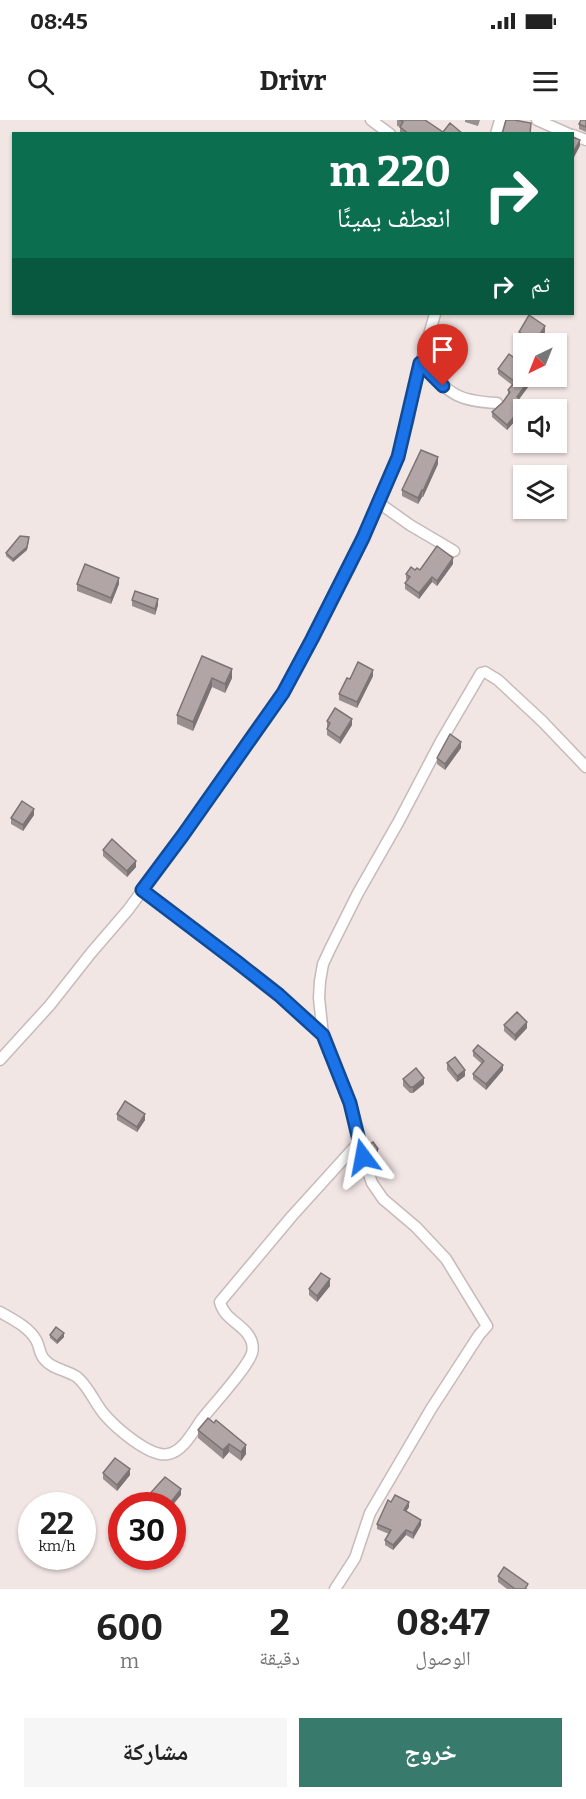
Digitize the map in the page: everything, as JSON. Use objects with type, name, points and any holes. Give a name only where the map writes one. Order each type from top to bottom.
[{"type":"street","points":[[371,120],[387,132]]},
{"type":"street","points":[[537,120],[566,132]]},
{"type":"street","points":[[0,1060],[50,1005],[142,890],[283,693],[344,579],[398,457],[420,363],[435,315]]},
{"type":"street","points":[[420,363],[455,395],[478,402],[497,403]]},
{"type":"street","points":[[379,503],[410,525],[454,551]]},
{"type":"street","points":[[335,1589],[355,1558],[370,1513],[431,1409],[487,1326],[446,1259],[416,1227],[383,1199],[372,1183],[350,1103],[323,1035],[319,998],[323,964],[358,893],[481,673],[485,672],[498,680],[586,767]]},
{"type":"street","points":[[142,890],[246,969],[323,1035]]},
{"type":"street","points":[[0,1312],[33,1335],[46,1362],[77,1378],[86,1387],[104,1414],[127,1434],[146,1449],[156,1454],[168,1455],[182,1445],[248,1363],[252,1354],[251,1339],[224,1312],[220,1302],[292,1216],[360,1141]]},
{"type":"building","points":[[400,120],[425,120],[443,132],[406,132],[400,127],[403,122]]},
{"type":"building","points":[[506,120],[531,123],[530,132],[503,131]]},
{"type":"building","points":[[581,120],[586,120],[586,127],[579,124]]},
{"type":"building","points":[[450,123],[461,132],[443,132]]},
{"type":"building","points":[[574,137],[580,140],[574,151]]},
{"type":"building","points":[[529,315],[545,326],[541,333],[519,332]]},
{"type":"building","points":[[509,354],[513,357],[513,380],[498,369]]},
{"type":"building","points":[[513,384],[513,387],[524,387],[517,397],[519,399],[513,399],[513,418],[507,425],[492,412],[503,402],[510,392],[508,390]]},
{"type":"building","points":[[421,450],[438,457],[418,498],[402,490]]},
{"type":"building","points":[[20,536],[29,537],[27,547],[13,559],[6,553]]},
{"type":"building","points":[[437,546],[453,558],[437,581],[432,577],[419,593],[405,583],[410,577],[406,574],[411,567],[420,570]]},
{"type":"building","points":[[85,564],[119,578],[111,598],[77,584]]},
{"type":"building","points":[[135,591],[158,599],[155,609],[132,600]]},
{"type":"building","points":[[202,656],[232,669],[225,684],[212,678],[193,722],[177,715]]},
{"type":"building","points":[[358,662],[373,670],[357,702],[339,694],[347,678],[350,679]]},
{"type":"building","points":[[335,708],[352,719],[340,738],[327,729],[330,723],[327,721]]},
{"type":"building","points":[[450,734],[461,742],[445,764],[437,758]]},
{"type":"building","points":[[22,801],[34,809],[23,825],[11,818]]},
{"type":"building","points":[[112,839],[136,861],[127,871],[103,850]]},
{"type":"building","points":[[517,1012],[527,1022],[515,1035],[504,1025]]},
{"type":"building","points":[[478,1045],[503,1065],[486,1084],[473,1074],[484,1061],[473,1051]]},
{"type":"building","points":[[455,1057],[465,1070],[457,1076],[447,1063]]},
{"type":"building","points":[[416,1068],[424,1078],[410,1087],[403,1079]]},
{"type":"building","points":[[125,1101],[145,1114],[137,1127],[117,1114]]},
{"type":"building","points":[[373,1142],[378,1149],[371,1155],[369,1145]]},
{"type":"building","points":[[321,1273],[330,1279],[317,1296],[309,1289]]},
{"type":"building","points":[[56,1327],[64,1333],[57,1341],[50,1335]]},
{"type":"building","points":[[208,1418],[214,1423],[216,1420],[246,1445],[241,1452],[229,1444],[223,1450],[198,1430]]},
{"type":"building","points":[[115,1458],[130,1469],[117,1485],[103,1473]]},
{"type":"building","points":[[165,1477],[181,1489],[179,1492],[151,1492]]},
{"type":"building","points":[[395,1495],[409,1502],[404,1510],[421,1520],[413,1533],[406,1530],[393,1545],[385,1540],[391,1530],[377,1524],[388,1500],[391,1502]]},
{"type":"building","points":[[504,1567],[528,1584],[525,1589],[515,1589],[498,1576]]},
{"type":"route","points":[[363,1157],[350,1103],[323,1035],[279,995],[142,890],[283,693],[344,579],[398,457],[420,363],[443,386]]}]
